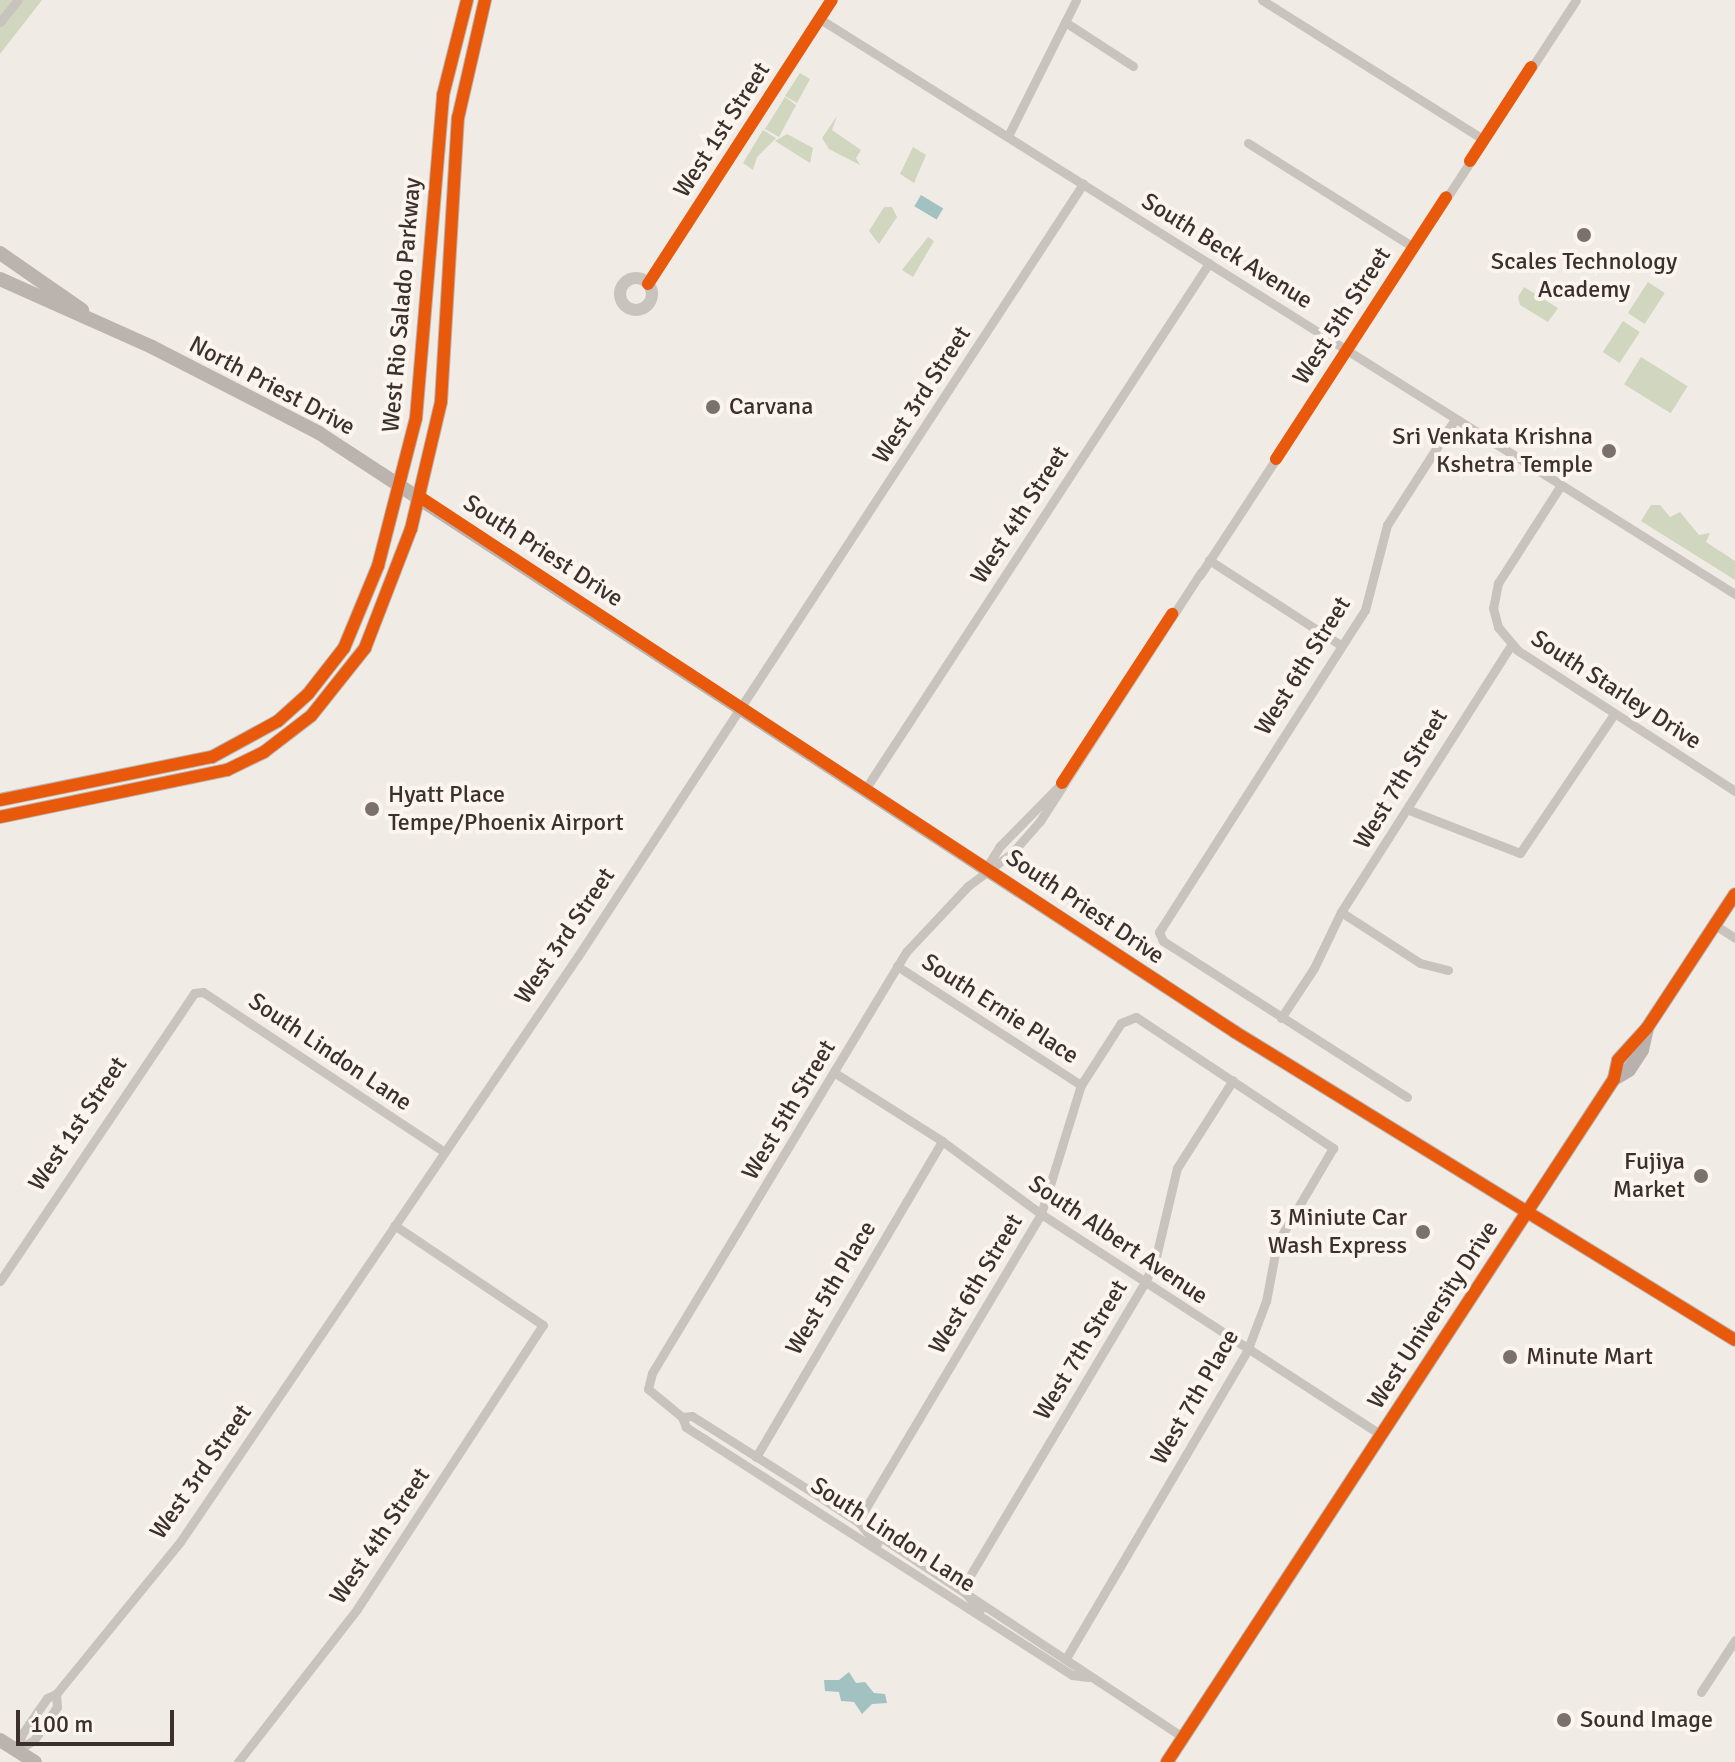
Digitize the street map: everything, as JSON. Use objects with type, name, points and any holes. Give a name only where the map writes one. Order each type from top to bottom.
[{"type":"main road","name":"West Rio Salado Parkway","points":[[7,798],[212,757],[258,734],[298,705],[354,631],[400,484],[423,366],[444,83],[467,0]]},
{"type":"main road","name":"West Rio Salado Parkway","points":[[0,817],[227,770],[282,740],[340,685],[387,601],[420,497],[445,368],[458,118],[485,0]]},
{"type":"main road","name":"North Priest Drive","points":[[0,253],[99,323]]},
{"type":"main road","name":"North Priest Drive","points":[[0,279],[273,406],[420,497]]},
{"type":"main road","name":"South Priest Drive","points":[[420,497],[1235,1032],[1528,1209],[1735,1340]]},
{"type":"main road","points":[[227,770],[235,758],[287,725],[298,705]]},
{"type":"main road","points":[[0,808],[7,798]]},
{"type":"main road","name":"West University Drive","points":[[1167,1762],[1614,1079],[1618,1060],[1647,1028],[1735,894]]},
{"type":"main road","points":[[0,1740],[35,1762]]},
{"type":"street","points":[[0,22],[18,0]]},
{"type":"street","name":"West 1st Street","points":[[648,284],[832,0]]},
{"type":"street","points":[[1008,136],[1076,0]]},
{"type":"street","points":[[1262,0],[1484,140]]},
{"type":"street","name":"West 5th Street","points":[[648,1389],[652,1373],[897,966],[928,926],[986,868],[1000,846],[1062,783],[1484,140],[1570,2]]},
{"type":"street","name":"South Beck Avenue","points":[[820,19],[1735,594]]},
{"type":"street","points":[[1065,22],[1133,66]]},
{"type":"street","points":[[1248,143],[1413,247]]},
{"type":"street","name":"West 3rd Street","points":[[17,1751],[38,1711],[56,1694],[180,1542],[742,708],[1083,184]]},
{"type":"street","name":"West 4th Street","points":[[866,788],[1209,263]]},
{"type":"street","name":"West 6th Street","points":[[1160,925],[1365,610],[1387,525],[1455,419]]},
{"type":"street","name":"South Starley Drive","points":[[1561,485],[1498,583],[1493,608],[1511,645],[1735,791]]},
{"type":"street","points":[[1209,560],[1342,646]]},
{"type":"street","name":"West 7th Street","points":[[1281,1018],[1314,968],[1341,912],[1409,810],[1443,745],[1511,645]]},
{"type":"street","points":[[1409,810],[1520,853],[1614,714]]},
{"type":"street","points":[[1341,912],[1420,963],[1448,970]]},
{"type":"street","name":"South Priest Drive","points":[[1160,925],[1163,941],[1407,1097]]},
{"type":"street","points":[[1715,925],[1735,938]]},
{"type":"street","name":"South Ernie Place","points":[[897,966],[1081,1085]]},
{"type":"street","name":"South Lindon Lane","points":[[194,993],[203,992],[442,1150]]},
{"type":"street","name":"West 1st Street","points":[[0,1281],[194,993]]},
{"type":"street","name":"West 6th Street","points":[[858,1521],[1041,1214],[1081,1085],[1127,1018],[1136,1017],[1233,1080]]},
{"type":"street","name":"South Albert Avenue","points":[[835,1073],[942,1141],[1041,1214],[1247,1351],[1381,1435]]},
{"type":"street","name":"West 7th Street","points":[[962,1589],[1145,1282],[1161,1237],[1177,1168],[1233,1080]]},
{"type":"street","name":"West 7th Place","points":[[1067,1656],[1247,1351],[1266,1301],[1277,1243],[1333,1148],[1233,1080]]},
{"type":"street","name":"West 5th Place","points":[[754,1455],[942,1141]]},
{"type":"street","name":"West 4th Street","points":[[238,1762],[357,1609],[543,1325],[394,1225]]},
{"type":"street","name":"South Lindon Lane","points":[[648,1389],[682,1417],[686,1427],[1072,1675],[1088,1677]]},
{"type":"street","name":"South Lindon Lane","points":[[682,1417],[692,1416],[858,1521],[1067,1656],[1088,1677],[1183,1737]]},
{"type":"street","points":[[754,1455],[780,1486]]},
{"type":"street","points":[[858,1521],[880,1551]]},
{"type":"street","points":[[962,1589],[983,1617]]},
{"type":"street","points":[[1009,1634],[1021,1634],[1056,1656],[1067,1656]]},
{"type":"street","points":[[1701,1692],[1735,1640]]},
{"type":"green space","points":[[0,0],[42,0],[0,54]]},
{"type":"green space","points":[[800,73],[810,79],[797,103],[785,96]]},
{"type":"green space","points":[[785,97],[796,105],[779,137],[765,129]]},
{"type":"green space","points":[[837,116],[832,130],[861,150],[856,158],[860,165],[829,149],[822,138]]},
{"type":"green space","points":[[763,130],[776,138],[757,157],[753,170],[743,163]]},
{"type":"green space","points":[[787,134],[813,148],[810,163],[775,141]]},
{"type":"green space","points":[[913,147],[926,155],[914,183],[900,174]]},
{"type":"green space","points":[[884,207],[892,207],[897,217],[879,244],[869,231]]},
{"type":"green space","points":[[928,237],[934,241],[913,277],[902,270]]},
{"type":"green space","points":[[1648,282],[1665,293],[1645,324],[1628,313]]},
{"type":"green space","points":[[1524,287],[1558,308],[1548,322],[1520,305],[1518,297]]},
{"type":"green space","points":[[1623,321],[1640,332],[1620,363],[1603,352]]},
{"type":"green space","points":[[1641,357],[1688,386],[1671,413],[1624,384]]},
{"type":"green space","points":[[1651,505],[1660,505],[1670,517],[1680,512],[1699,535],[1710,533],[1706,542],[1735,561],[1735,580],[1641,521]]},
{"type":"water","points":[[921,195],[943,208],[937,220],[914,206]]},
{"type":"water","points":[[849,1672],[856,1683],[865,1682],[874,1693],[885,1694],[887,1703],[872,1704],[862,1714],[854,1702],[841,1701],[839,1692],[825,1691],[824,1680],[839,1680]]},
{"type":"cycle path","points":[[0,800],[212,757],[278,721],[308,694],[344,648],[378,566],[416,418],[443,95],[467,0]]},
{"type":"cycle path","points":[[0,817],[227,770],[264,752],[311,716],[365,648],[411,529],[441,402],[458,118],[485,0]]},
{"type":"cycle path","points":[[648,284],[832,0]]},
{"type":"cycle path","points":[[1470,161],[1531,67]]},
{"type":"cycle path","points":[[1276,459],[1446,197]]},
{"type":"cycle path","points":[[420,497],[1235,1032],[1735,1340]]},
{"type":"cycle path","points":[[1062,783],[1172,614]]},
{"type":"cycle path","points":[[1167,1762],[1614,1079],[1618,1060],[1647,1028],[1735,894]]},
{"type":"place","name":"Scales Technology Academy","points":[[1584,235]]},
{"type":"place","name":"Carvana","points":[[713,407]]},
{"type":"place","name":"Sri Venkata Krishna Kshetra Temple","points":[[1609,451]]},
{"type":"place","name":"Hyatt Place Tempe/Phoenix Airport","points":[[372,809]]},
{"type":"place","name":"Fujiya Market","points":[[1701,1176]]},
{"type":"place","name":"3 Miniute Car Wash Express","points":[[1423,1232]]},
{"type":"place","name":"Minute Mart","points":[[1510,1357]]},
{"type":"place","name":"Sound Image","points":[[1564,1720]]}]
